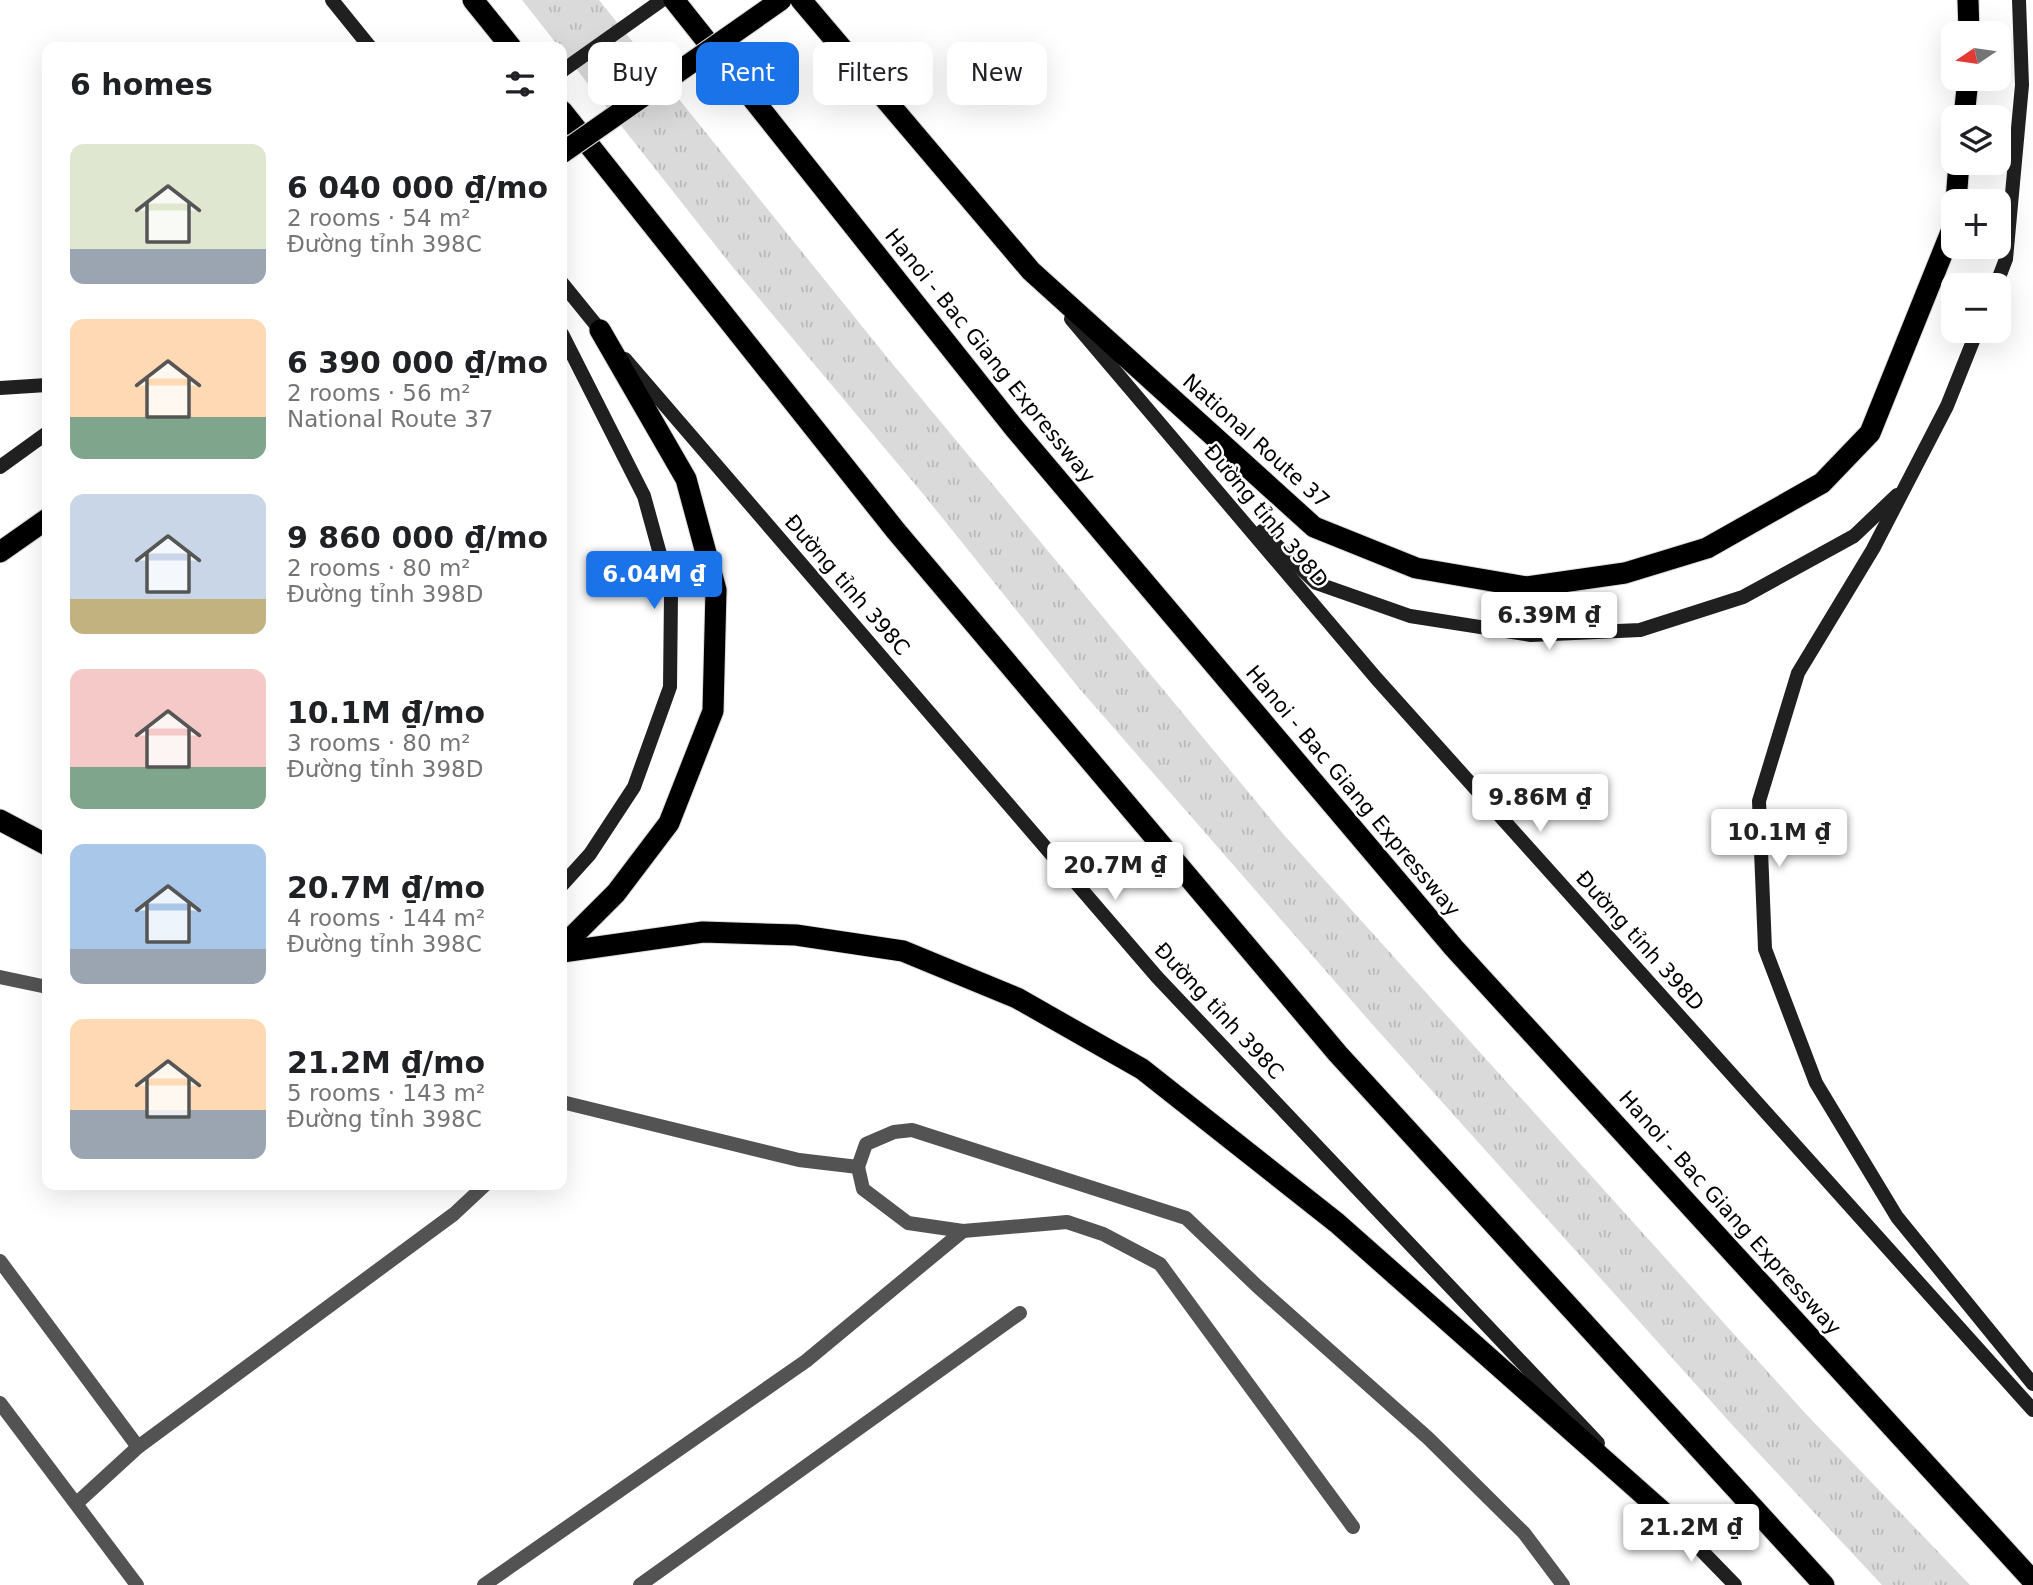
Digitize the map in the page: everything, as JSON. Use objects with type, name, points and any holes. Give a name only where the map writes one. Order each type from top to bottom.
[{"type":"highway","points":[[473,0],[507,42]]},
{"type":"highway","name":"Hanoi - Bac Giang Expressway","points":[[674,0],[1015,429],[1454,948],[2033,1581]]},
{"type":"highway","points":[[567,150],[781,0]]},
{"type":"highway","name":"National Route 37","points":[[801,0],[1031,271],[1314,527],[1416,568],[1527,587],[1625,573],[1707,548],[1822,484],[1870,433],[1941,258]]},
{"type":"highway","points":[[1968,0],[1969,21]]},
{"type":"highway","points":[[567,117],[896,531],[1338,1054],[1824,1585]]},
{"type":"highway","points":[[567,942],[616,893],[669,823],[713,711],[716,590],[686,479],[600,330]]},
{"type":"highway","points":[[0,552],[42,523]]},
{"type":"highway","points":[[0,820],[42,842]]},
{"type":"highway","points":[[567,951],[703,932],[796,935],[903,951],[1017,998],[1142,1069],[1337,1223],[1671,1519]]},
{"type":"main road","points":[[332,0],[366,42]]},
{"type":"main road","points":[[567,67],[663,0]]},
{"type":"main road","points":[[2001,273],[2006,259],[2022,85],[2020,0]]},
{"type":"main road","name":"Đường tỉnh 398D","points":[[1031,271],[1376,678],[2033,1410]]},
{"type":"main road","name":"Đường tỉnh 398C","points":[[567,289],[1157,977],[1735,1585]]},
{"type":"main road","points":[[1973,343],[1947,406],[1873,550],[1798,673],[1759,802],[1765,949],[1816,1083],[1896,1217],[2033,1384]]},
{"type":"main road","points":[[567,344],[644,496],[671,594],[670,687],[634,787],[590,854],[567,879]]},
{"type":"main road","points":[[0,388],[42,385]]},
{"type":"main road","points":[[0,467],[42,437]]},
{"type":"main road","points":[[1203,474],[1316,583],[1410,616],[1531,635],[1640,629],[1743,597],[1854,536],[1905,487]]},
{"type":"lane","points":[[0,977],[42,986]]},
{"type":"lane","points":[[567,1107],[799,1160],[858,1167]]},
{"type":"lane","points":[[1353,1527],[1160,1264],[1103,1234],[1067,1222],[963,1231],[908,1223],[863,1189],[858,1167],[866,1144],[894,1132],[912,1130],[1186,1218],[1257,1286],[1428,1438],[1524,1533],[1563,1585]]},
{"type":"lane","points":[[78,1502],[138,1447],[454,1214],[480,1190]]},
{"type":"lane","points":[[484,1585],[806,1361],[963,1231]]},
{"type":"lane","points":[[0,1262],[138,1447]]},
{"type":"lane","points":[[640,1585],[720,1531],[1020,1313]]},
{"type":"lane","points":[[0,1403],[78,1502],[137,1585]]},
{"type":"green space","points":[[522,0],[599,0],[633,42],[588,42],[588,84],[567,57],[567,42],[555,42]]},
{"type":"green space","points":[[682,103],[886,356],[1284,835],[1806,1414],[1970,1585],[1882,1585],[1735,1428],[1372,1024],[1078,687],[924,495],[731,265],[605,105]]}]
